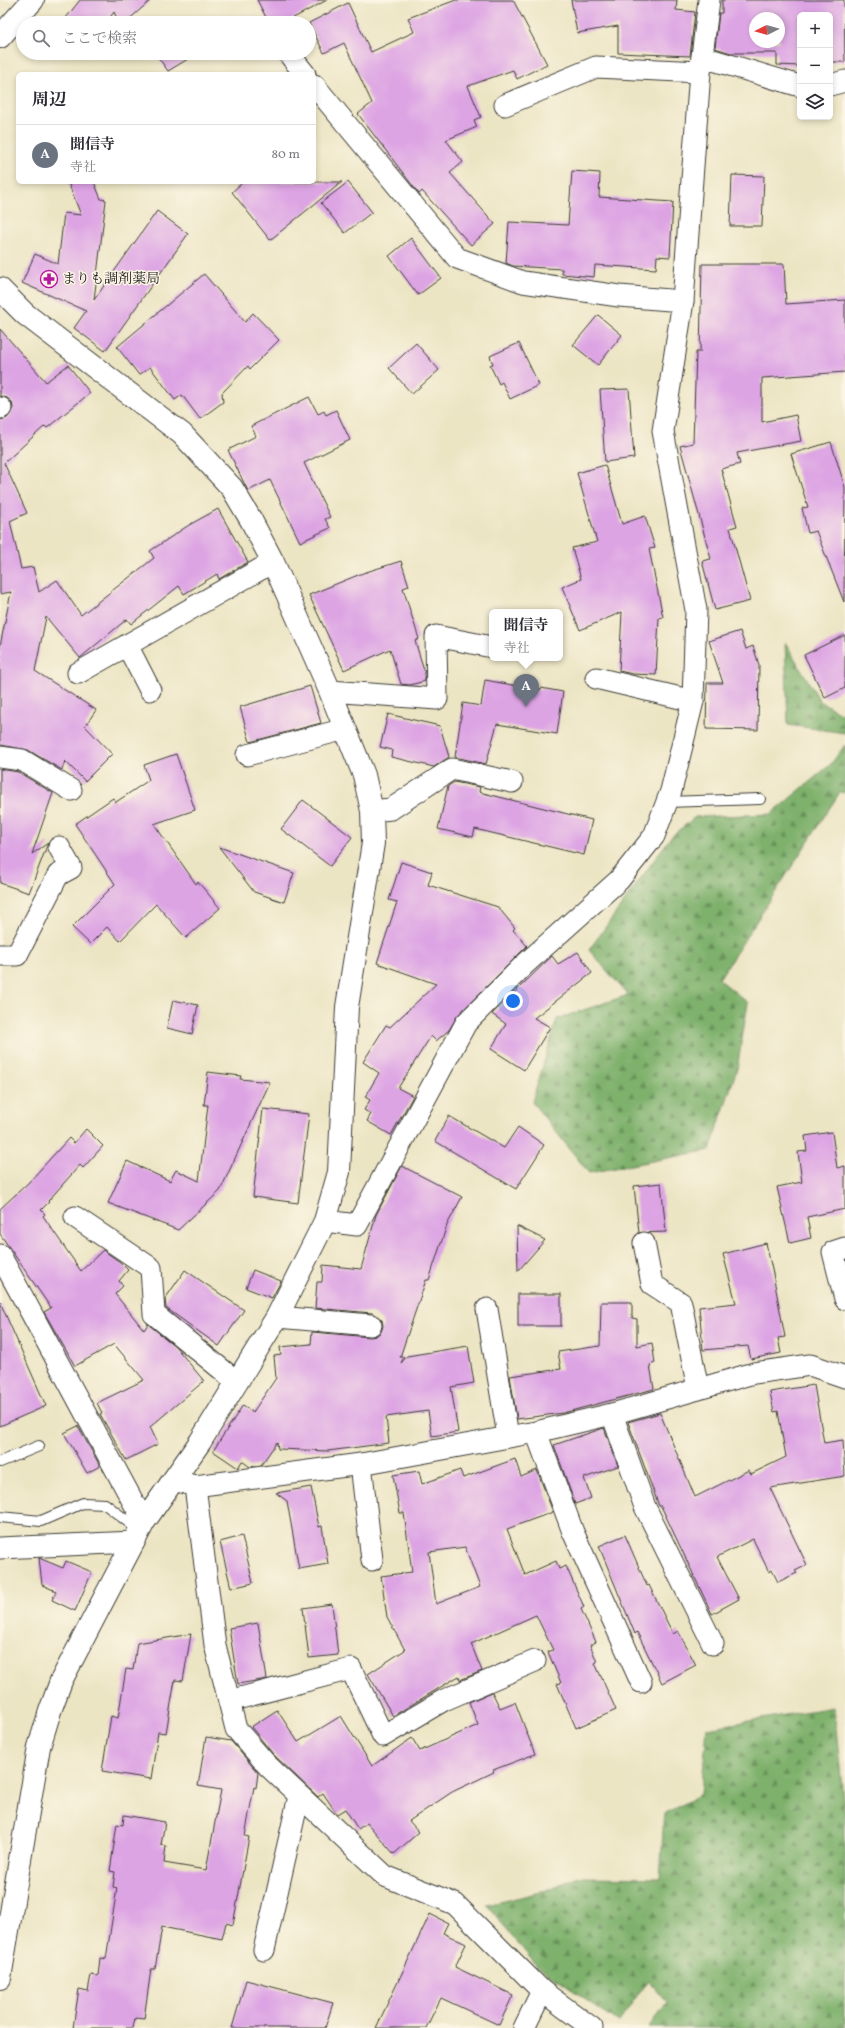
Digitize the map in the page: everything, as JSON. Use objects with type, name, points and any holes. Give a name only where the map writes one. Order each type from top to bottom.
[{"type":"street","points":[[18,16],[32,0]]},
{"type":"street","points":[[325,1221],[357,1224],[466,1023],[524,966],[619,880],[654,836],[666,802],[693,701],[696,610],[663,431],[683,301],[701,65],[709,0]]},
{"type":"street","points":[[0,37],[16,18]]},
{"type":"street","points":[[294,60],[303,72]]},
{"type":"street","points":[[505,105],[596,66],[701,65],[797,85]]},
{"type":"street","points":[[833,84],[845,81]]},
{"type":"street","points":[[316,87],[458,258],[524,282],[619,296],[683,301]]},
{"type":"street","points":[[0,289],[25,314],[182,434],[232,488],[273,562],[330,691],[364,774],[372,811],[373,843],[348,1007],[339,1172],[325,1221],[277,1317],[237,1382],[139,1532],[61,1682],[39,1747],[0,1978]]},
{"type":"street","points":[[78,673],[273,562]]},
{"type":"street","points":[[330,691],[437,699],[436,636],[489,646]]},
{"type":"street","points":[[127,645],[150,690]]},
{"type":"street","points":[[596,678],[693,701]]},
{"type":"street","points":[[247,755],[345,728]]},
{"type":"street","points":[[0,756],[22,760],[71,790]]},
{"type":"street","points":[[372,811],[391,809],[452,769],[512,782]]},
{"type":"street","points":[[0,955],[17,955],[58,875],[74,874],[59,847]]},
{"type":"street","points":[[75,1217],[151,1268],[154,1314],[237,1382]]},
{"type":"street","points":[[644,1243],[652,1284],[681,1303],[698,1389]]},
{"type":"street","points":[[845,1248],[833,1252],[845,1299]]},
{"type":"street","points":[[0,1255],[139,1532]]},
{"type":"street","points":[[487,1309],[508,1436]]},
{"type":"street","points":[[277,1317],[371,1325]]},
{"type":"street","points":[[174,1480],[195,1486],[361,1464],[536,1432],[612,1414],[754,1373],[810,1365],[845,1377]]},
{"type":"street","points":[[612,1414],[645,1507],[713,1644]]},
{"type":"street","points":[[536,1432],[573,1532],[641,1682]]},
{"type":"street","points":[[361,1464],[372,1560]]},
{"type":"street","points":[[195,1486],[215,1645],[236,1729],[268,1766],[385,1876],[455,1904],[542,1991],[592,2028]]},
{"type":"street","points":[[0,1548],[139,1532]]},
{"type":"street","points":[[229,1701],[351,1669],[383,1736],[444,1700],[535,1661]]},
{"type":"street","points":[[264,1950],[299,1796]]},
{"type":"street","points":[[524,2028],[542,1991]]},
{"type":"lane","points":[[666,802],[760,799]]},
{"type":"lane","points":[[0,1462],[39,1446]]},
{"type":"lane","points":[[0,1517],[41,1521],[83,1503],[105,1504],[139,1532]]},
{"type":"green space","points":[[785,642],[820,701],[845,716],[845,733],[788,725]]},
{"type":"green space","points":[[845,745],[845,793],[840,792],[719,979],[748,1003],[737,1069],[710,1150],[589,1173],[532,1102],[557,1019],[628,995],[589,950],[670,838],[695,817],[771,814],[831,764]]},
{"type":"green space","points":[[834,1707],[845,1818],[845,2028],[649,2028],[667,2002],[648,1980],[619,2022],[536,1965],[487,1905],[541,1892],[579,1877],[660,1878],[664,1814],[701,1794],[707,1728]]},
{"type":"building","points":[[80,0],[151,0],[133,16],[116,16],[114,12],[111,16],[67,16]]},
{"type":"building","points":[[257,0],[327,0],[297,16],[265,16]]},
{"type":"building","points":[[456,0],[513,0],[547,64],[517,79],[513,70],[468,86],[481,117],[474,120],[477,127],[446,140],[463,162],[450,173],[495,224],[471,245],[422,191],[419,194],[358,114],[372,103],[344,43],[324,53],[316,37],[316,19],[348,3],[371,52],[414,32],[408,18]]},
{"type":"building","points":[[571,0],[677,0],[676,10],[695,12],[690,56],[618,53],[618,26],[577,33]]},
{"type":"building","points":[[722,0],[844,0],[845,62],[833,62],[833,12],[797,12],[797,66],[777,65],[777,53],[731,53],[715,48],[719,13],[722,13]]},
{"type":"building","points":[[160,60],[186,60],[168,71]]},
{"type":"building","points":[[572,171],[600,173],[599,197],[673,202],[670,257],[657,256],[656,269],[595,265],[594,277],[562,274],[562,269],[513,266],[506,263],[509,222],[568,225]]},
{"type":"building","points":[[732,175],[764,176],[762,226],[730,226]]},
{"type":"building","points":[[316,182],[342,182],[270,240],[232,192],[241,184],[316,184]]},
{"type":"building","points":[[348,182],[372,212],[345,233],[321,203]]},
{"type":"building","points":[[69,184],[95,184],[101,199],[106,200],[94,300],[157,211],[188,234],[105,351],[74,328],[86,311],[22,283],[35,254],[58,264],[64,213],[81,215]]},
{"type":"building","points":[[411,238],[441,278],[418,295],[389,256]]},
{"type":"building","points":[[702,264],[784,264],[786,304],[845,300],[845,372],[762,378],[762,422],[796,415],[801,441],[737,453],[740,464],[721,469],[737,526],[730,528],[750,601],[715,610],[702,561],[711,559],[680,446],[693,443],[696,352],[700,352]]},
{"type":"building","points":[[204,274],[245,322],[253,313],[279,340],[250,369],[248,366],[222,393],[223,402],[200,419],[182,395],[175,400],[150,367],[139,375],[117,347]]},
{"type":"building","points":[[598,315],[622,335],[598,365],[573,345]]},
{"type":"building","points":[[0,329],[46,382],[68,365],[90,393],[47,428],[45,426],[4,463],[27,513],[10,521],[21,569],[33,567],[39,592],[57,580],[81,615],[154,558],[150,551],[189,525],[218,509],[248,562],[219,579],[217,574],[184,594],[179,586],[131,624],[127,619],[80,658],[46,617],[35,671],[96,710],[85,726],[112,754],[85,781],[65,761],[62,770],[28,750],[0,745],[0,646],[11,592],[0,594],[0,420],[7,418],[13,408],[12,402],[7,398],[0,396]]},
{"type":"building","points":[[416,343],[439,370],[412,394],[389,368]]},
{"type":"building","points":[[519,343],[539,385],[510,399],[502,382],[499,384],[490,365],[493,364],[490,356]]},
{"type":"building","points":[[629,389],[634,458],[605,462],[600,390]]},
{"type":"building","points":[[309,397],[318,414],[324,411],[326,415],[336,410],[350,440],[304,463],[330,517],[325,519],[330,528],[300,542],[270,480],[248,491],[228,450],[256,436],[251,426]]},
{"type":"building","points":[[831,442],[845,487],[844,602],[816,531],[808,533],[802,508],[808,507],[791,454]]},
{"type":"building","points":[[605,465],[622,524],[645,516],[655,548],[649,549],[663,617],[659,618],[656,675],[633,674],[619,671],[622,612],[580,630],[562,587],[581,579],[572,548],[597,542],[577,473]]},
{"type":"building","points":[[401,561],[409,586],[403,588],[419,639],[415,641],[425,673],[425,681],[410,685],[401,684],[390,649],[344,670],[309,595],[363,573]]},
{"type":"building","points":[[740,631],[746,649],[753,646],[759,665],[758,730],[706,729],[707,683],[723,683],[709,641]]},
{"type":"building","points":[[845,635],[845,688],[825,698],[804,655]]},
{"type":"building","points":[[485,680],[540,690],[541,688],[563,692],[557,734],[497,724],[486,764],[455,757],[463,703],[481,706]]},
{"type":"building","points":[[310,686],[321,723],[250,742],[240,707]]},
{"type":"building","points":[[388,714],[440,726],[449,757],[434,767],[391,757],[392,750],[380,747]]},
{"type":"building","points":[[176,754],[195,810],[154,824],[196,884],[198,882],[220,908],[186,938],[156,904],[120,941],[107,927],[90,944],[72,927],[115,884],[75,824],[113,798],[116,802],[149,780],[144,765]]},
{"type":"building","points":[[0,769],[18,772],[53,793],[32,854],[48,843],[29,893],[0,883]]},
{"type":"building","points":[[454,782],[480,787],[479,792],[592,820],[584,855],[475,829],[473,837],[438,829],[448,786]]},
{"type":"building","points":[[303,800],[352,837],[330,866],[281,829]]},
{"type":"building","points":[[219,847],[294,873],[284,902],[254,892]]},
{"type":"building","points":[[401,862],[432,872],[428,885],[498,907],[515,928],[513,930],[527,946],[458,1015],[449,1030],[436,1041],[431,1036],[398,1088],[413,1096],[391,1135],[367,1121],[371,1114],[364,1110],[370,1100],[365,1097],[379,1073],[363,1062],[386,1025],[390,1027],[436,984],[377,963],[397,902],[389,900]]},
{"type":"building","points":[[578,952],[592,973],[534,1018],[550,1027],[524,1070],[491,1049],[506,1024],[492,1014],[552,956],[558,964]]},
{"type":"building","points":[[173,1000],[198,1005],[192,1034],[167,1028]]},
{"type":"building","points":[[208,1072],[241,1076],[240,1079],[270,1082],[220,1191],[178,1230],[108,1203],[127,1161],[170,1181],[176,1170],[199,1181],[208,1105],[204,1105]]},
{"type":"building","points":[[263,1109],[309,1114],[298,1203],[253,1197]]},
{"type":"building","points":[[449,1116],[504,1148],[518,1127],[544,1145],[516,1189],[435,1141]]},
{"type":"building","points":[[86,1129],[103,1146],[83,1168],[80,1165],[48,1201],[49,1202],[41,1210],[45,1214],[43,1216],[81,1271],[103,1250],[120,1262],[128,1270],[119,1281],[123,1286],[115,1294],[144,1330],[148,1324],[175,1346],[204,1381],[150,1427],[158,1444],[126,1460],[100,1414],[102,1413],[97,1403],[144,1380],[114,1344],[75,1366],[44,1312],[51,1308],[0,1234],[0,1209],[29,1182],[69,1138],[74,1143]]},
{"type":"building","points":[[832,1132],[837,1168],[845,1166],[845,1209],[807,1217],[811,1238],[790,1243],[777,1187],[802,1182],[798,1152],[807,1151],[805,1136]]},
{"type":"building","points":[[402,1166],[462,1197],[447,1225],[429,1280],[426,1280],[400,1357],[404,1357],[401,1363],[407,1356],[468,1346],[474,1383],[451,1387],[458,1432],[432,1436],[428,1411],[386,1417],[389,1443],[328,1451],[278,1449],[277,1442],[261,1465],[250,1467],[242,1461],[238,1468],[213,1451],[243,1405],[253,1412],[276,1378],[274,1356],[281,1355],[280,1347],[311,1344],[312,1332],[370,1337],[376,1336],[381,1332],[383,1326],[382,1320],[372,1313],[315,1308],[317,1282],[322,1282],[323,1265],[361,1269],[376,1215]]},
{"type":"building","points":[[661,1183],[666,1232],[639,1233],[634,1186]]},
{"type":"building","points":[[517,1226],[545,1240],[518,1271]]},
{"type":"building","points":[[766,1243],[785,1337],[778,1338],[781,1353],[751,1359],[748,1346],[703,1350],[699,1307],[736,1303],[723,1254]]},
{"type":"building","points":[[185,1270],[244,1310],[219,1346],[166,1308],[165,1299]]},
{"type":"building","points":[[253,1270],[281,1281],[272,1298],[246,1288]]},
{"type":"building","points":[[518,1294],[561,1294],[561,1326],[518,1326]]},
{"type":"building","points":[[0,1302],[46,1406],[0,1426]]},
{"type":"building","points":[[601,1302],[632,1302],[632,1318],[637,1319],[637,1346],[652,1343],[655,1363],[650,1365],[654,1389],[563,1413],[517,1419],[510,1376],[561,1369],[558,1352],[600,1346]]},
{"type":"building","points":[[814,1385],[824,1443],[843,1440],[845,1476],[770,1488],[807,1565],[795,1571],[797,1573],[778,1582],[772,1570],[769,1572],[753,1539],[717,1557],[739,1599],[712,1614],[661,1506],[659,1506],[628,1422],[660,1413],[695,1497],[749,1470],[751,1474],[786,1457],[778,1411],[774,1412],[770,1392]]},
{"type":"building","points":[[78,1426],[100,1466],[87,1473],[64,1433]]},
{"type":"building","points":[[604,1428],[618,1466],[584,1478],[591,1498],[575,1504],[554,1445]]},
{"type":"building","points":[[515,1459],[521,1477],[537,1470],[553,1512],[507,1529],[525,1575],[556,1561],[559,1569],[566,1566],[584,1607],[581,1609],[596,1642],[590,1645],[597,1662],[595,1663],[616,1710],[576,1728],[557,1684],[561,1683],[548,1652],[553,1650],[536,1615],[471,1644],[482,1671],[460,1680],[459,1676],[393,1716],[368,1674],[405,1650],[387,1617],[381,1576],[412,1572],[404,1513],[400,1513],[393,1475],[419,1471],[422,1484],[460,1470],[463,1478]],"holes":[[[465,1547],[480,1587],[436,1604],[429,1552]]]},
{"type":"building","points":[[311,1487],[319,1527],[322,1526],[328,1564],[299,1569],[287,1501],[276,1493]]},
{"type":"building","points":[[625,1535],[647,1586],[649,1585],[673,1634],[678,1631],[696,1665],[662,1683],[637,1632],[635,1634],[599,1546]]},
{"type":"building","points":[[242,1536],[253,1583],[231,1588],[220,1542]]},
{"type":"building","points":[[39,1558],[63,1568],[66,1561],[92,1572],[75,1611],[52,1600],[56,1591],[42,1585]]},
{"type":"building","points":[[332,1604],[338,1655],[309,1658],[303,1608]]},
{"type":"building","points":[[258,1623],[267,1679],[238,1684],[229,1628]]},
{"type":"building","points":[[191,1634],[183,1681],[175,1680],[166,1733],[158,1732],[151,1779],[102,1771],[111,1716],[118,1718],[126,1669],[133,1670],[137,1643]]},
{"type":"building","points":[[492,1692],[500,1708],[515,1702],[535,1754],[493,1770],[494,1772],[452,1792],[409,1821],[419,1832],[394,1854],[367,1823],[358,1829],[345,1809],[337,1814],[323,1793],[318,1797],[273,1754],[251,1727],[277,1710],[298,1742],[341,1716],[372,1766],[412,1738],[420,1751],[478,1725],[469,1702]]},
{"type":"building","points":[[206,1737],[231,1741],[258,1773],[245,1836],[249,1837],[233,1925],[226,1923],[222,1939],[162,1927],[155,1969],[151,1969],[144,2019],[135,2018],[133,2028],[73,2028],[79,1989],[88,1991],[91,1975],[98,1976],[100,1958],[106,1959],[117,1888],[113,1887],[115,1872],[110,1871],[117,1824],[123,1825],[124,1815],[165,1822],[161,1845],[166,1846],[164,1863],[206,1870],[221,1790],[198,1786]]},
{"type":"building","points":[[430,1914],[448,1923],[443,1933],[466,1944],[455,1967],[513,1995],[499,2025],[441,1998],[426,2028],[376,2028]]},
{"type":"building","points":[[246,1980],[333,2003],[325,2028],[232,2028]]},
{"type":"place","name":"まりも調剤薬局","points":[[49,279]]},
{"type":"place","name":"聞信寺","points":[[526,707]]}]
